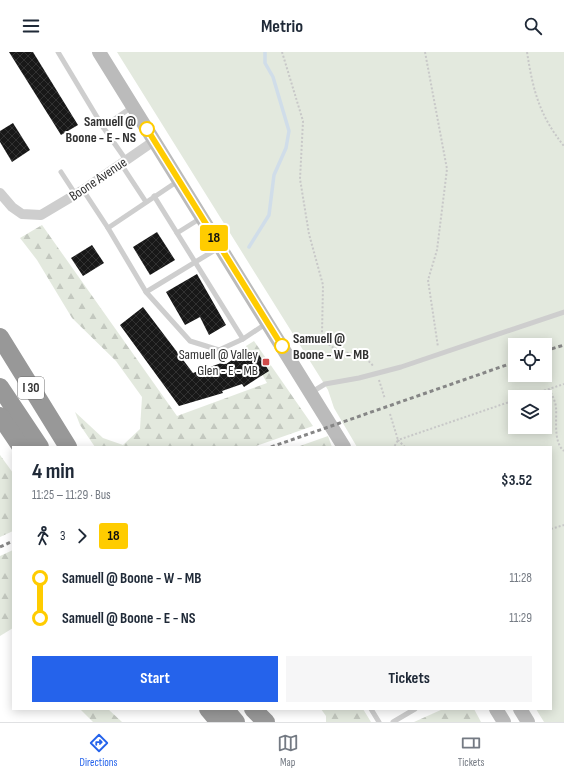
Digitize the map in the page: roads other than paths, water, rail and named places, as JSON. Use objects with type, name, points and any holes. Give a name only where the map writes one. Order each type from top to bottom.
[{"type":"highway","points":[[0,331],[10,354]]},
{"type":"highway","name":"I 30","points":[[0,337],[67,446]]},
{"type":"highway","points":[[0,387],[27,442]]},
{"type":"highway","points":[[0,416],[27,442]]},
{"type":"highway","points":[[209,710],[219,722]]},
{"type":"highway","points":[[226,710],[236,722]]},
{"type":"highway","points":[[254,710],[266,722]]},
{"type":"main road","points":[[99,52],[343,446]]},
{"type":"main road","points":[[497,710],[504,722]]},
{"type":"main road","points":[[521,710],[528,722]]},
{"type":"street","name":"Boone Avenue","points":[[0,193],[12,207],[22,214],[42,215],[79,192],[154,141]]},
{"type":"lane","points":[[58,52],[124,162],[146,202]]},
{"type":"lane","points":[[103,127],[133,106]]},
{"type":"lane","points":[[61,172],[108,228],[146,292],[190,341],[218,350],[243,339],[267,323]]},
{"type":"lane","points":[[108,228],[179,180]]},
{"type":"lane","points":[[154,196],[243,339]]},
{"type":"lane","points":[[177,233],[202,218]]},
{"type":"lane","points":[[146,292],[220,247]]},
{"type":"lane","points":[[310,393],[325,384],[377,374],[564,312]]},
{"type":"lane","points":[[372,710],[379,722]]},
{"type":"lane","points":[[393,722],[413,710]]},
{"type":"waterway","points":[[249,247],[269,215],[274,175],[286,148],[289,131],[273,77],[265,63],[265,52]]},
{"type":"railway","points":[[552,349],[564,345]]},
{"type":"railway","points":[[274,446],[508,364]]},
{"type":"railway","points":[[0,547],[12,541]]},
{"type":"place","name":"Samuell @ Boone - E - NS","points":[[147,129]]},
{"type":"place","name":"Samuell @ Boone - W - MB","points":[[282,346]]},
{"type":"place","name":"Samuell @ Valley Glen - E - MB","points":[[266,362]]}]
